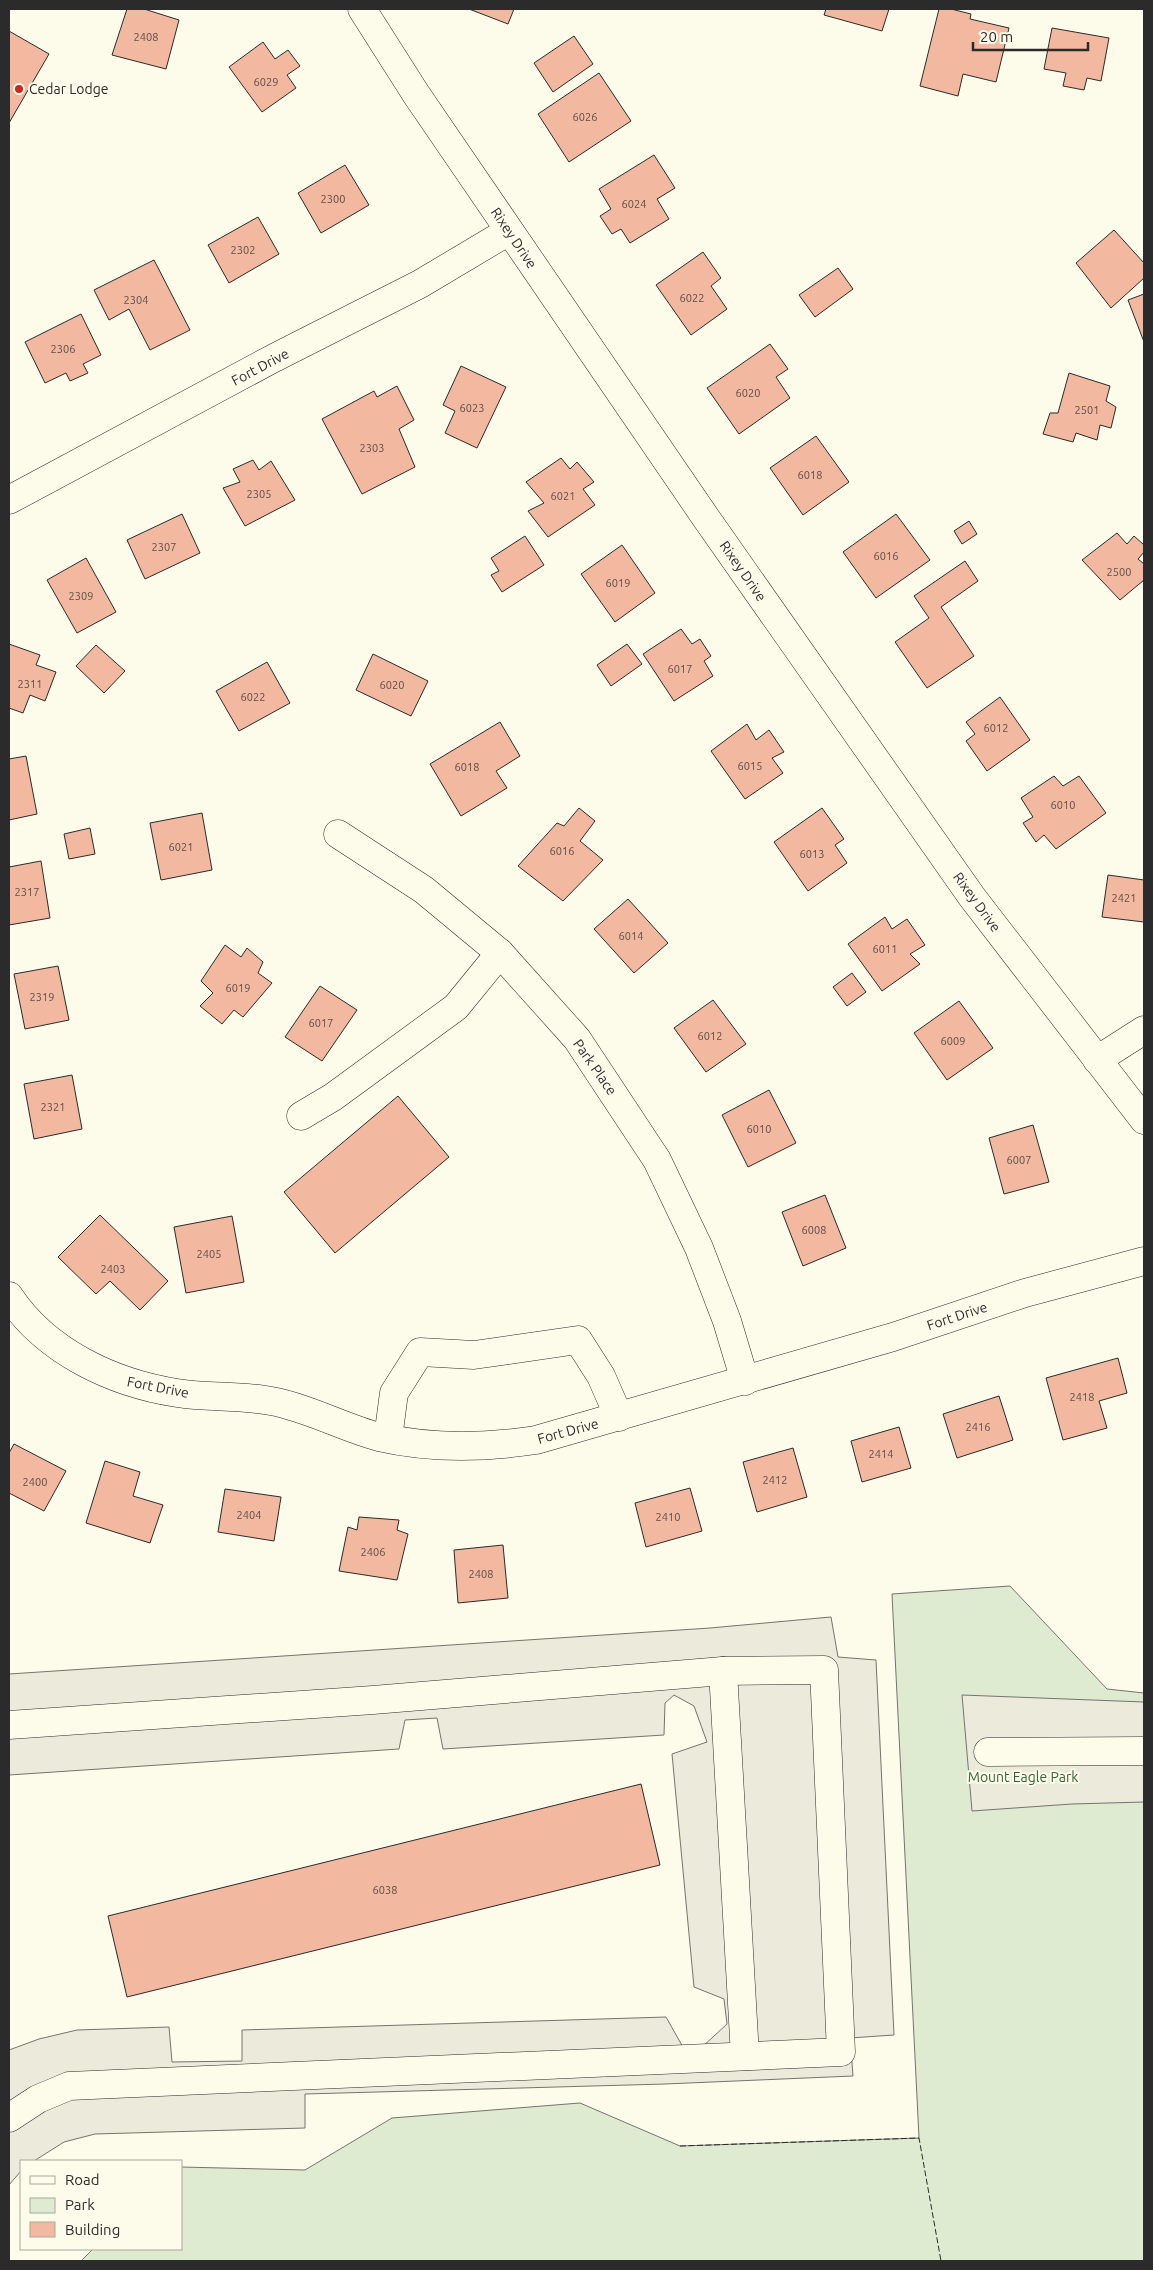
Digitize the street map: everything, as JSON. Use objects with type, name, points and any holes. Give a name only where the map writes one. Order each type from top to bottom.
[{"type":"street","name":"Rixey Drive","points":[[362,9],[416,94],[706,518],[972,897],[1144,1120]]},
{"type":"street","name":"Fort Drive","points":[[9,500],[274,358],[420,284],[509,231]]},
{"type":"street","name":"Park Place","points":[[338,834],[424,890],[500,953],[577,1039],[657,1160],[699,1248],[727,1321],[745,1380]]},
{"type":"street","points":[[300,1116],[333,1097],[456,1007],[500,953]]},
{"type":"street","points":[[1098,1060],[1144,1030]]},
{"type":"street","name":"Fort Drive","points":[[9,1296],[31,1324],[78,1360],[124,1381],[177,1393],[271,1401],[306,1410],[344,1426],[388,1438],[458,1447],[497,1446],[536,1440],[619,1417],[893,1337],[1025,1293],[1144,1261]]},
{"type":"street","points":[[388,1438],[394,1392],[420,1352],[474,1355],[578,1340],[601,1376],[619,1417]]},
{"type":"street","points":[[9,1725],[373,1700],[723,1671],[824,1670],[841,2052],[69,2086],[38,2099],[9,2118]]},
{"type":"street","points":[[723,1671],[745,2056]]},
{"type":"street","points":[[988,1752],[1144,1751]]},
{"type":"green space","name":"Mount Eagle Park","points":[[1010,1586],[1107,1689],[1144,1693],[1144,2261],[81,2261],[92,2250],[182,2250],[182,2167],[305,2170],[392,2118],[580,2103],[680,2146],[919,2138],[892,1594]]},
{"type":"shaded area","points":[[831,1617],[838,1657],[876,1660],[894,2035],[850,2038],[853,2076],[665,2084],[305,2094],[305,2128],[95,2134],[64,2142],[36,2160],[20,2160],[20,2172],[9,2185],[9,2050],[39,2039],[77,2030],[169,2027],[172,2062],[242,2061],[242,2030],[666,2017],[684,2049],[700,2049],[727,2024],[724,1999],[694,1987],[672,1754],[707,1742],[694,1706],[674,1695],[665,1703],[664,1735],[443,1749],[437,1718],[405,1720],[399,1749],[9,1775],[9,1674],[710,1628]]},
{"type":"shaded area","points":[[962,1695],[1144,1702],[1144,1802],[1072,1804],[972,1811]]},
{"type":"building","points":[[127,9],[144,9],[179,20],[166,69],[112,55]]},
{"type":"building","points":[[469,9],[514,9],[508,24]]},
{"type":"building","points":[[826,9],[889,9],[882,31],[824,15]]},
{"type":"building","points":[[939,9],[951,9],[971,14],[970,19],[1009,28],[996,82],[963,74],[958,96],[920,86]]},
{"type":"building","points":[[1052,28],[1109,38],[1101,81],[1087,78],[1084,90],[1063,86],[1066,73],[1044,69]]},
{"type":"building","name":"Cedar Lodge","points":[[9,31],[49,54],[9,123]]},
{"type":"building","points":[[574,36],[593,64],[553,92],[534,63]]},
{"type":"building","points":[[263,42],[275,59],[288,50],[300,66],[287,75],[296,88],[262,112],[229,67]]},
{"type":"building","points":[[599,73],[631,121],[569,162],[538,114]]},
{"type":"building","points":[[654,155],[675,188],[657,199],[669,219],[630,243],[621,229],[612,234],[600,216],[611,209],[599,189]]},
{"type":"building","points":[[345,165],[369,205],[321,233],[298,193]]},
{"type":"building","points":[[258,217],[279,254],[229,283],[208,245]]},
{"type":"building","points":[[1114,230],[1144,263],[1144,278],[1111,308],[1076,263]]},
{"type":"building","points":[[703,252],[721,278],[711,286],[727,309],[691,335],[656,285]]},
{"type":"building","points":[[154,260],[190,330],[150,350],[129,309],[109,320],[94,290]]},
{"type":"building","points":[[838,268],[853,289],[815,317],[799,295]]},
{"type":"building","points":[[1144,294],[1144,342],[1128,300]]},
{"type":"building","points":[[81,314],[101,355],[83,364],[88,373],[70,381],[66,373],[45,383],[25,342]]},
{"type":"building","points":[[770,344],[788,369],[776,377],[790,398],[739,434],[707,388]]},
{"type":"building","points":[[461,366],[506,387],[477,448],[445,433],[455,411],[443,405]]},
{"type":"building","points":[[1069,373],[1110,386],[1106,401],[1116,407],[1111,428],[1100,425],[1097,440],[1076,433],[1073,442],[1043,434],[1050,413],[1058,413]]},
{"type":"building","points":[[397,386],[414,420],[399,429],[415,467],[362,494],[322,419],[374,391],[377,397]]},
{"type":"building","points":[[816,436],[849,482],[803,515],[770,468]]},
{"type":"building","points":[[561,458],[570,469],[577,462],[594,482],[583,489],[595,505],[548,537],[528,511],[544,503],[526,482]]},
{"type":"building","points":[[253,460],[259,470],[271,461],[295,500],[245,526],[223,488],[240,482],[233,469]]},
{"type":"building","points":[[182,514],[200,553],[145,579],[127,540]]},
{"type":"building","points":[[896,514],[930,560],[876,598],[843,552]]},
{"type":"building","points":[[969,521],[977,534],[962,544],[954,531]]},
{"type":"building","points":[[1117,533],[1127,544],[1134,536],[1144,545],[1144,552],[1138,559],[1144,564],[1144,580],[1120,600],[1082,560]]},
{"type":"building","points":[[525,536],[544,565],[502,592],[491,575],[499,571],[491,558]]},
{"type":"building","points":[[622,545],[655,593],[615,622],[581,574]]},
{"type":"building","points":[[86,558],[116,612],[77,633],[47,580]]},
{"type":"building","points":[[965,561],[978,581],[941,607],[974,656],[927,688],[895,642],[929,618],[914,596]]},
{"type":"building","points":[[681,629],[692,644],[700,639],[711,656],[704,661],[713,676],[674,701],[643,654]]},
{"type":"building","points":[[9,644],[40,655],[36,665],[56,672],[45,701],[30,695],[23,713],[9,708]]},
{"type":"building","points":[[627,644],[642,664],[611,686],[597,665]]},
{"type":"building","points":[[96,645],[125,671],[104,693],[76,666]]},
{"type":"building","points":[[373,654],[428,681],[411,716],[356,690]]},
{"type":"building","points":[[267,662],[290,703],[239,731],[216,691]]},
{"type":"building","points":[[1000,697],[1030,740],[987,771],[966,741],[975,734],[966,722]]},
{"type":"building","points":[[500,722],[520,756],[496,771],[507,788],[461,816],[430,764]]},
{"type":"building","points":[[747,724],[756,740],[769,730],[784,752],[772,758],[783,773],[745,799],[711,751]]},
{"type":"building","points":[[26,756],[37,814],[9,820],[9,759]]},
{"type":"building","points":[[1054,776],[1063,786],[1079,776],[1106,813],[1056,849],[1044,835],[1036,842],[1023,823],[1033,817],[1021,798]]},
{"type":"building","points":[[579,808],[595,821],[580,841],[603,860],[563,901],[518,866],[557,823],[564,826]]},
{"type":"building","points":[[822,808],[844,839],[835,845],[847,863],[808,891],[774,842]]},
{"type":"building","points":[[202,813],[212,870],[161,880],[150,823]]},
{"type":"building","points":[[90,828],[95,854],[69,859],[64,834]]},
{"type":"building","points":[[41,861],[50,918],[9,925],[9,867]]},
{"type":"building","points":[[1108,875],[1144,880],[1144,922],[1102,917]]},
{"type":"building","points":[[628,899],[668,943],[634,973],[594,929]]},
{"type":"building","points":[[885,917],[892,929],[907,919],[925,945],[910,954],[920,964],[882,991],[848,944]]},
{"type":"building","points":[[225,945],[241,957],[247,948],[263,962],[258,973],[272,983],[243,1017],[234,1010],[222,1024],[200,1006],[213,993],[201,981]]},
{"type":"building","points":[[58,966],[69,1020],[25,1029],[14,974]]},
{"type":"building","points":[[852,973],[866,992],[847,1006],[833,987]]},
{"type":"building","points":[[320,986],[357,1010],[322,1061],[285,1037]]},
{"type":"building","points":[[713,1000],[746,1044],[706,1072],[674,1028]]},
{"type":"building","points":[[959,1001],[993,1048],[947,1080],[914,1033]]},
{"type":"building","points":[[72,1075],[82,1129],[34,1139],[24,1084]]},
{"type":"building","points":[[769,1090],[796,1143],[748,1167],[722,1115]]},
{"type":"building","points":[[398,1096],[449,1157],[335,1253],[284,1192]]},
{"type":"building","points":[[1033,1125],[1049,1182],[1004,1194],[989,1138]]},
{"type":"building","points":[[825,1195],[846,1248],[803,1266],[782,1212]]},
{"type":"building","points":[[100,1215],[168,1281],[140,1310],[110,1281],[96,1294],[58,1257]]},
{"type":"building","points":[[232,1216],[244,1282],[186,1293],[174,1227]]},
{"type":"building","points":[[1118,1358],[1127,1393],[1099,1401],[1107,1428],[1063,1440],[1046,1378]]},
{"type":"building","points":[[999,1396],[1013,1440],[957,1458],[943,1414]]},
{"type":"building","points":[[899,1427],[911,1468],[862,1482],[851,1441]]},
{"type":"building","points":[[14,1444],[66,1471],[44,1511],[9,1493],[9,1453]]},
{"type":"building","points":[[793,1448],[807,1497],[757,1512],[743,1462]]},
{"type":"building","points":[[105,1461],[140,1472],[133,1496],[163,1505],[150,1543],[86,1523]]},
{"type":"building","points":[[690,1488],[702,1531],[646,1547],[635,1503]]},
{"type":"building","points":[[225,1489],[281,1497],[274,1541],[218,1532]]},
{"type":"building","points":[[359,1517],[399,1520],[397,1530],[408,1534],[397,1580],[339,1571],[348,1527],[357,1530]]},
{"type":"building","points":[[503,1545],[508,1598],[458,1603],[454,1550]]},
{"type":"building","points":[[641,1784],[660,1865],[127,1997],[108,1916]]},
{"type":"fence","points":[[680,2146],[919,2138],[941,2261]]},
{"type":"place","name":"Cedar Lodge","points":[[19,89]]}]
